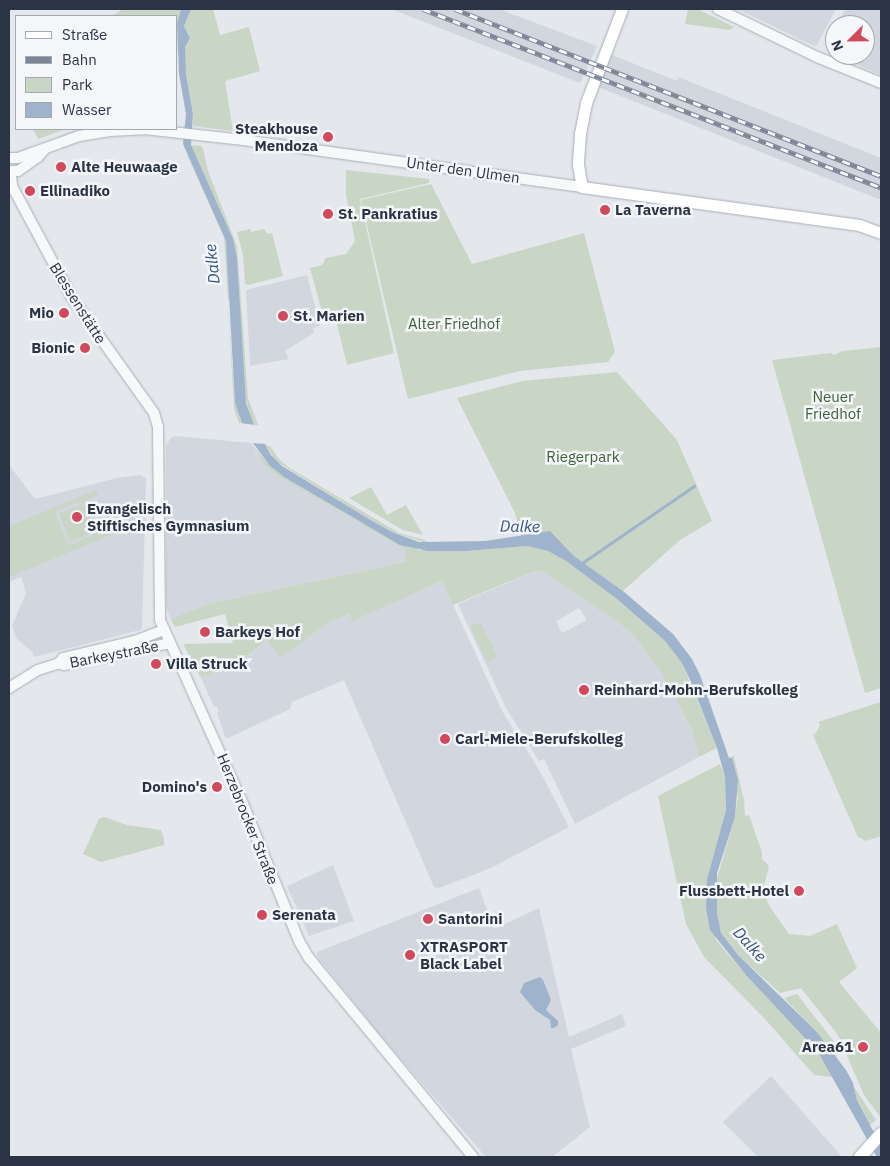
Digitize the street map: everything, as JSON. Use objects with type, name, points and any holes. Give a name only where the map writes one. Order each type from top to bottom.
[{"type":"main road","points":[[582,187],[578,165],[580,133],[586,103],[622,9]]},
{"type":"main road","name":"Unter den Ulmen","points":[[582,187],[859,226],[881,234]]},
{"type":"main road","points":[[860,1157],[876,1146]]},
{"type":"street","points":[[718,9],[817,57],[881,83]]},
{"type":"street","name":"Unter den Ulmen","points":[[10,171],[18,171],[16,161],[79,136],[126,130]]},
{"type":"street","name":"Unter den Ulmen","points":[[154,130],[582,187]]},
{"type":"street","name":"Blessenstätte","points":[[10,171],[12,186],[72,298],[94,332],[151,407],[158,427]]},
{"type":"street","name":"Herzebrocker Straße","points":[[158,427],[158,588],[159,617],[164,630],[223,758],[261,846],[284,907],[304,950],[473,1157]]},
{"type":"street","name":"Barkeystraße","points":[[9,688],[38,670],[59,663],[63,658],[135,641],[164,630]]},
{"type":"street","name":"Barkeystraße","points":[[59,663],[64,665],[170,643]]},
{"type":"shaded area","points":[[391,9],[499,9],[597,46],[580,83]]},
{"type":"shaded area","points":[[738,9],[836,9],[833,15],[825,15],[825,30],[817,45],[814,46]]},
{"type":"shaded area","points":[[845,9],[881,9],[881,75],[858,65],[875,65],[875,15],[842,15]]},
{"type":"shaded area","points":[[612,55],[677,81],[678,77],[881,158],[881,200],[598,87]]},
{"type":"shaded area","name":"St. Marien","points":[[307,275],[320,326],[313,328],[314,333],[285,351],[289,359],[250,366],[246,290]]},
{"type":"shaded area","points":[[176,436],[251,443],[256,453],[276,475],[406,550],[406,562],[212,603],[186,612],[171,620],[166,608],[166,445],[171,438]]},
{"type":"shaded area","points":[[9,465],[35,499],[117,478],[140,475],[146,478],[142,628],[140,630],[34,657],[33,653],[16,638],[12,626],[26,593],[21,577],[9,582]]},
{"type":"shaded area","name":"Reinhard-Mohn-Berufskolleg","points":[[536,571],[544,572],[630,631],[661,672],[692,730],[699,757],[575,824],[544,759],[539,761],[506,708],[458,604]],"holes":[[[579,608],[587,620],[562,633],[556,621]]]},
{"type":"shaded area","name":"Carl-Miele-Berufskolleg","points":[[442,581],[502,711],[538,768],[569,827],[491,868],[439,888],[434,887],[344,680],[292,702],[290,709],[226,739],[217,713],[219,712],[217,706],[214,707],[201,678],[243,659],[268,640],[281,658],[326,624],[349,614],[352,620]]},
{"type":"shaded area","points":[[333,865],[354,921],[309,936],[287,886]]},
{"type":"shaded area","points":[[479,888],[494,929],[539,908],[569,1037],[622,1014],[626,1026],[571,1049],[590,1127],[552,1157],[486,1157],[381,1036],[317,956],[317,952]]},
{"type":"shaded area","points":[[771,1076],[842,1157],[758,1157],[723,1122]]},
{"type":"green space","points":[[123,9],[181,9],[178,20],[178,15],[114,15]]},
{"type":"green space","points":[[191,9],[213,9],[220,35],[249,27],[260,71],[225,81],[233,131],[193,126],[193,114],[185,67],[185,47],[189,35],[184,26]]},
{"type":"green space","points":[[688,9],[697,9],[734,27],[730,30],[685,24]]},
{"type":"green space","points":[[34,130],[63,130],[38,139]]},
{"type":"green space","points":[[182,144],[223,230],[228,250],[230,299],[228,300],[224,237]]},
{"type":"green space","points":[[191,145],[201,146],[203,149],[208,171],[237,246],[248,398],[258,425],[254,425],[250,416],[243,387],[237,258]]},
{"type":"green space","points":[[346,170],[429,179],[429,183],[360,199],[394,353],[347,365],[335,316],[329,317],[321,308],[310,268],[322,265],[326,258],[346,254],[355,241],[346,194]]},
{"type":"green space","name":"Alter Friedhof","points":[[431,184],[472,264],[584,233],[615,352],[608,362],[520,371],[408,399],[361,200]]},
{"type":"green space","points":[[250,229],[251,232],[264,229],[268,234],[272,233],[283,276],[248,285],[245,284],[243,255],[237,232]]},
{"type":"green space","points":[[228,303],[235,403],[242,423],[239,423],[234,409]]},
{"type":"green space","name":"Neuer Friedhof","points":[[881,347],[881,688],[865,693],[772,360],[831,353],[834,355],[843,351]]},
{"type":"green space","name":"Riegerpark","points":[[617,372],[677,440],[712,521],[680,540],[623,591],[574,556],[552,533],[521,536],[515,513],[457,398],[523,381]]},
{"type":"green space","points":[[251,443],[270,466],[284,477],[360,522],[419,550],[466,551],[527,546],[548,551],[566,561],[617,599],[665,641],[682,663],[717,748],[699,757],[692,730],[661,672],[630,631],[544,572],[535,571],[453,605],[442,581],[352,621],[349,614],[326,624],[281,658],[267,640],[243,659],[201,678],[183,644],[233,643],[225,614],[175,627],[171,620],[186,612],[212,603],[406,562],[406,550],[276,475],[263,463]]},
{"type":"green space","points":[[265,444],[271,447],[278,458],[288,467],[399,533],[425,540],[427,543],[392,532],[374,522],[276,461]]},
{"type":"green space","points":[[371,487],[387,515],[406,505],[423,535],[403,530],[349,498]]},
{"type":"green space","points":[[96,490],[98,495],[88,500],[101,514],[101,533],[114,528],[116,533],[9,577],[9,526]],"holes":[[[75,503],[86,504],[94,509],[99,518],[99,525],[91,536],[68,546],[55,512]]]},
{"type":"green space","points":[[82,504],[83,507],[87,506],[96,528],[92,529],[93,532],[70,542],[59,514]]},
{"type":"green space","points":[[480,622],[498,657],[488,662],[470,627]]},
{"type":"green space","points":[[881,702],[881,836],[866,841],[858,837],[813,735],[820,725],[818,722]]},
{"type":"green space","points":[[735,755],[744,800],[745,816],[749,815],[762,852],[762,859],[769,866],[764,886],[765,896],[770,907],[789,934],[810,936],[837,924],[857,968],[839,982],[881,1033],[881,1118],[864,1095],[838,1035],[801,988],[780,993],[738,955],[721,933],[717,913],[716,882],[735,817],[738,797],[729,758]]},
{"type":"green space","points":[[720,764],[725,777],[726,810],[707,879],[716,940],[746,975],[808,1039],[827,1066],[832,1077],[814,1075],[765,1019],[704,957],[686,924],[658,796]]},
{"type":"green space","points":[[104,817],[127,825],[161,830],[164,845],[101,862],[83,854],[99,819]]},
{"type":"green space","points":[[797,994],[835,1043],[837,1059],[816,1031],[784,998]]},
{"type":"green space","points":[[854,1087],[876,1120],[870,1125],[857,1099]]},
{"type":"water","points":[[181,9],[191,9],[184,26],[190,38],[185,47],[186,74],[193,114],[191,145],[233,239],[237,258],[246,403],[254,425],[271,455],[282,466],[374,522],[392,532],[419,542],[485,541],[550,531],[574,556],[623,591],[673,634],[692,659],[700,675],[729,758],[732,758],[738,780],[735,817],[717,873],[717,913],[721,933],[738,955],[816,1031],[846,1070],[853,1083],[857,1100],[881,1146],[881,1157],[877,1157],[818,1052],[746,975],[710,930],[706,908],[707,879],[726,810],[725,777],[717,748],[690,680],[682,663],[665,641],[617,599],[566,561],[548,551],[527,546],[466,551],[428,551],[400,545],[284,477],[270,466],[253,443],[242,423],[235,403],[226,241],[183,144],[186,114],[179,74],[178,20]]},
{"type":"water","points":[[540,977],[551,1000],[546,1010],[558,1021],[558,1025],[554,1028],[551,1028],[550,1020],[535,1010],[520,992],[524,983]]},
{"type":"pier","points":[[239,423],[257,425],[268,444],[250,443]]},
{"type":"waterway","points":[[582,563],[694,486]]},
{"type":"railway","points":[[423,9],[881,188]]},
{"type":"railway","points":[[455,9],[881,176]]},
{"type":"place","name":"Steakhouse Mendoza","points":[[328,137]]},
{"type":"place","name":"Alte Heuwaage","points":[[61,167]]},
{"type":"place","name":"Ellinadiko","points":[[30,191]]},
{"type":"place","name":"La Taverna","points":[[605,210]]},
{"type":"place","name":"St. Pankratius","points":[[328,214]]},
{"type":"place","name":"Mio","points":[[64,313]]},
{"type":"place","name":"St. Marien","points":[[283,316]]},
{"type":"place","name":"Bionic","points":[[85,348]]},
{"type":"place","name":"Evangelisch Stiftisches Gymnasium","points":[[77,517]]},
{"type":"place","name":"Barkeys Hof","points":[[205,632]]},
{"type":"place","name":"Villa Struck","points":[[156,664]]},
{"type":"place","name":"Reinhard-Mohn-Berufskolleg","points":[[584,690]]},
{"type":"place","name":"Carl-Miele-Berufskolleg","points":[[445,739]]},
{"type":"place","name":"Domino's","points":[[217,787]]},
{"type":"place","name":"Flussbett-Hotel","points":[[799,891]]},
{"type":"place","name":"Serenata","points":[[262,915]]},
{"type":"place","name":"Santorini","points":[[428,919]]},
{"type":"place","name":"XTRASPORT Black Label","points":[[410,955]]},
{"type":"place","name":"Area61","points":[[863,1047]]},
{"type":"water label","name":"Dalke","points":[[212,264]]},
{"type":"water label","name":"Dalke","points":[[520,526]]},
{"type":"water label","name":"Dalke","points":[[750,944]]}]
